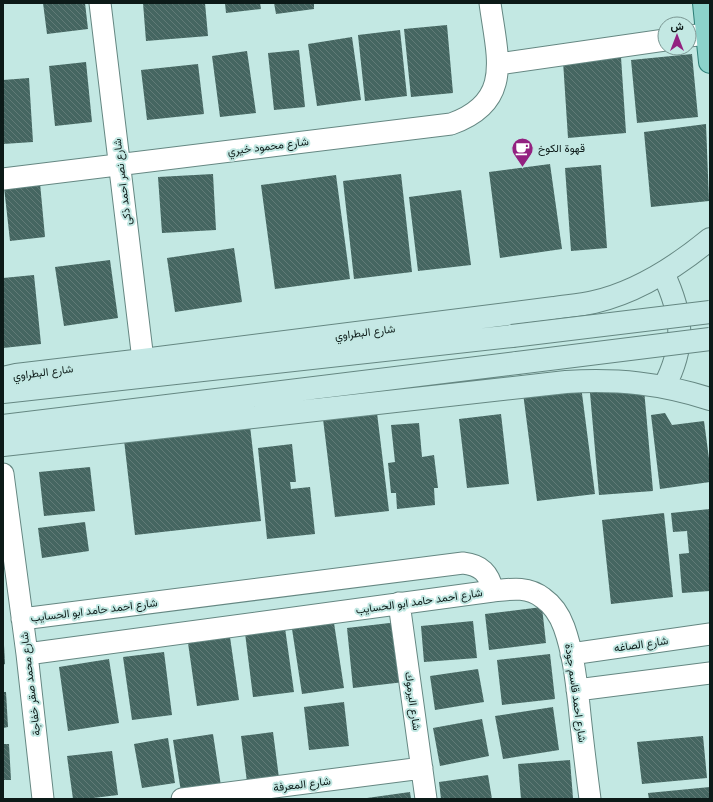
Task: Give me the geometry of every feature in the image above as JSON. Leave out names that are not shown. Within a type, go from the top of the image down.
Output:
[{"type":"main road","points":[[704,3],[698,35],[710,62]]},
{"type":"street","name":"شارع نصر احمد ذكى","points":[[100,3],[143,360]]},
{"type":"street","name":"شارع محمود خيري","points":[[3,179],[451,124],[473,114],[486,103],[495,87],[498,64],[490,3]]},
{"type":"street","points":[[498,64],[657,41]]},
{"type":"street","name":"شارع البطراوي","points":[[3,378],[16,375],[595,302],[652,280],[678,264],[710,239]]},
{"type":"street","points":[[663,273],[676,303],[680,332],[676,360],[671,374],[664,386]]},
{"type":"street","points":[[3,392],[512,336],[710,312]]},
{"type":"street","points":[[3,426],[710,339]]},
{"type":"street","points":[[3,445],[566,382],[617,381],[641,383],[664,386],[710,399]]},
{"type":"street","name":"شارع محمد صقر خفاجة","points":[[3,474],[27,654],[43,799]]},
{"type":"street","name":"شارع احمد حامد ابو الحسايب","points":[[22,619],[462,563],[472,564],[486,573],[491,581],[493,591],[27,654]]},
{"type":"street","name":"شارع احمد قاسم جودة","points":[[493,591],[518,589],[530,590],[552,605],[564,626],[571,654],[577,690],[590,799]]},
{"type":"street","name":"شارع اليرموك","points":[[399,603],[426,799]]},
{"type":"street","name":"شارع الصاغه","points":[[571,654],[710,634]]},
{"type":"street","points":[[577,690],[710,673]]},
{"type":"street","name":"شارع المعرفة","points":[[182,799],[422,768]]},
{"type":"building","points":[[43,3],[85,3],[88,29],[47,34]]},
{"type":"building","points":[[143,3],[205,3],[208,36],[146,41]]},
{"type":"building","points":[[225,3],[260,3],[261,9],[226,13]]},
{"type":"building","points":[[274,3],[314,3],[314,9],[276,14]]},
{"type":"building","points":[[447,25],[453,93],[411,97],[404,29]]},
{"type":"building","points":[[400,30],[407,96],[365,101],[358,35]]},
{"type":"building","points":[[352,37],[361,100],[317,106],[308,44]]},
{"type":"building","points":[[299,50],[305,107],[274,110],[268,53]]},
{"type":"building","points":[[247,51],[256,113],[220,117],[212,56]]},
{"type":"building","points":[[672,56],[692,56],[698,117],[637,123],[631,60]]},
{"type":"building","points":[[621,57],[626,133],[568,138],[563,61]]},
{"type":"building","points":[[86,62],[92,122],[55,126],[49,66]]},
{"type":"building","points":[[198,64],[204,114],[147,120],[141,70]]},
{"type":"building","points":[[29,78],[33,142],[3,144],[3,80]]},
{"type":"building","points":[[706,124],[709,201],[651,207],[644,132]]},
{"type":"building","points":[[550,164],[562,249],[500,258],[489,172]]},
{"type":"building","points":[[601,165],[607,248],[571,251],[565,168]]},
{"type":"building","points":[[213,174],[216,230],[162,233],[158,177]]},
{"type":"building","points":[[401,174],[412,272],[354,279],[343,181]]},
{"type":"building","points":[[336,175],[350,279],[275,289],[261,185]]},
{"type":"building","points":[[40,183],[45,237],[10,241],[4,187]]},
{"type":"building","points":[[461,190],[471,265],[418,271],[409,197]]},
{"type":"building","points":[[234,248],[242,302],[175,312],[167,258]]},
{"type":"building","points":[[110,260],[118,318],[64,326],[55,267]]},
{"type":"building","points":[[34,275],[41,344],[3,348],[3,278]]},
{"type":"building","points":[[581,386],[595,494],[537,501],[523,393]]},
{"type":"building","points":[[644,389],[653,491],[599,495],[590,393]]},
{"type":"building","points":[[377,413],[389,511],[335,517],[323,419]]},
{"type":"building","points":[[665,413],[672,425],[704,421],[710,466],[710,482],[660,489],[651,415]]},
{"type":"building","points":[[501,414],[509,484],[467,488],[459,419]]},
{"type":"building","points":[[419,423],[422,457],[434,455],[438,488],[434,488],[435,505],[397,509],[396,493],[391,493],[388,463],[395,462],[391,425]]},
{"type":"building","points":[[250,426],[261,521],[135,535],[124,440]]},
{"type":"building","points":[[292,444],[296,482],[290,482],[291,489],[310,487],[315,534],[267,539],[258,448]]},
{"type":"building","points":[[90,467],[95,511],[44,516],[39,472]]},
{"type":"building","points":[[710,509],[710,591],[682,593],[679,554],[689,553],[687,531],[673,532],[671,513]]},
{"type":"building","points":[[664,513],[673,597],[611,604],[602,520]]},
{"type":"building","points":[[85,522],[89,551],[42,558],[38,528]]},
{"type":"building","points":[[542,607],[546,643],[489,650],[485,614]]},
{"type":"building","points":[[473,621],[477,658],[424,662],[421,626]]},
{"type":"building","points":[[398,622],[404,682],[353,688],[347,628]]},
{"type":"building","points":[[334,623],[344,688],[302,694],[292,629]]},
{"type":"building","points":[[285,628],[294,692],[253,697],[245,633]]},
{"type":"building","points":[[230,637],[239,700],[197,706],[188,643]]},
{"type":"building","points":[[3,645],[5,664],[3,665]]},
{"type":"building","points":[[164,652],[172,715],[132,720],[123,657]]},
{"type":"building","points":[[550,654],[555,699],[502,705],[497,660]]},
{"type":"building","points":[[109,659],[119,723],[68,731],[59,667]]},
{"type":"building","points":[[478,669],[484,702],[435,710],[430,676]]},
{"type":"building","points":[[3,692],[6,692],[8,727],[3,728]]},
{"type":"building","points":[[344,702],[349,746],[309,750],[304,707]]},
{"type":"building","points":[[553,707],[559,750],[503,759],[495,716]]},
{"type":"building","points":[[482,719],[489,756],[440,766],[433,728]]},
{"type":"building","points":[[273,732],[279,778],[247,782],[241,736]]},
{"type":"building","points":[[213,734],[221,786],[181,792],[173,740]]},
{"type":"building","points":[[703,736],[707,778],[642,784],[637,742]]},
{"type":"building","points":[[168,738],[175,783],[142,788],[134,744]]},
{"type":"building","points":[[3,744],[9,744],[11,780],[3,780]]},
{"type":"building","points":[[112,751],[118,795],[73,799],[67,756]]},
{"type":"building","points":[[570,760],[573,798],[521,799],[518,764]]},
{"type":"building","points":[[488,775],[492,799],[441,799],[439,782]]},
{"type":"building","points":[[710,787],[710,799],[649,799],[648,793]]},
{"type":"building","points":[[410,792],[411,799],[367,799],[367,798]]},
{"type":"place","name":"قهوة الكوخ","points":[[523,168]]}]
